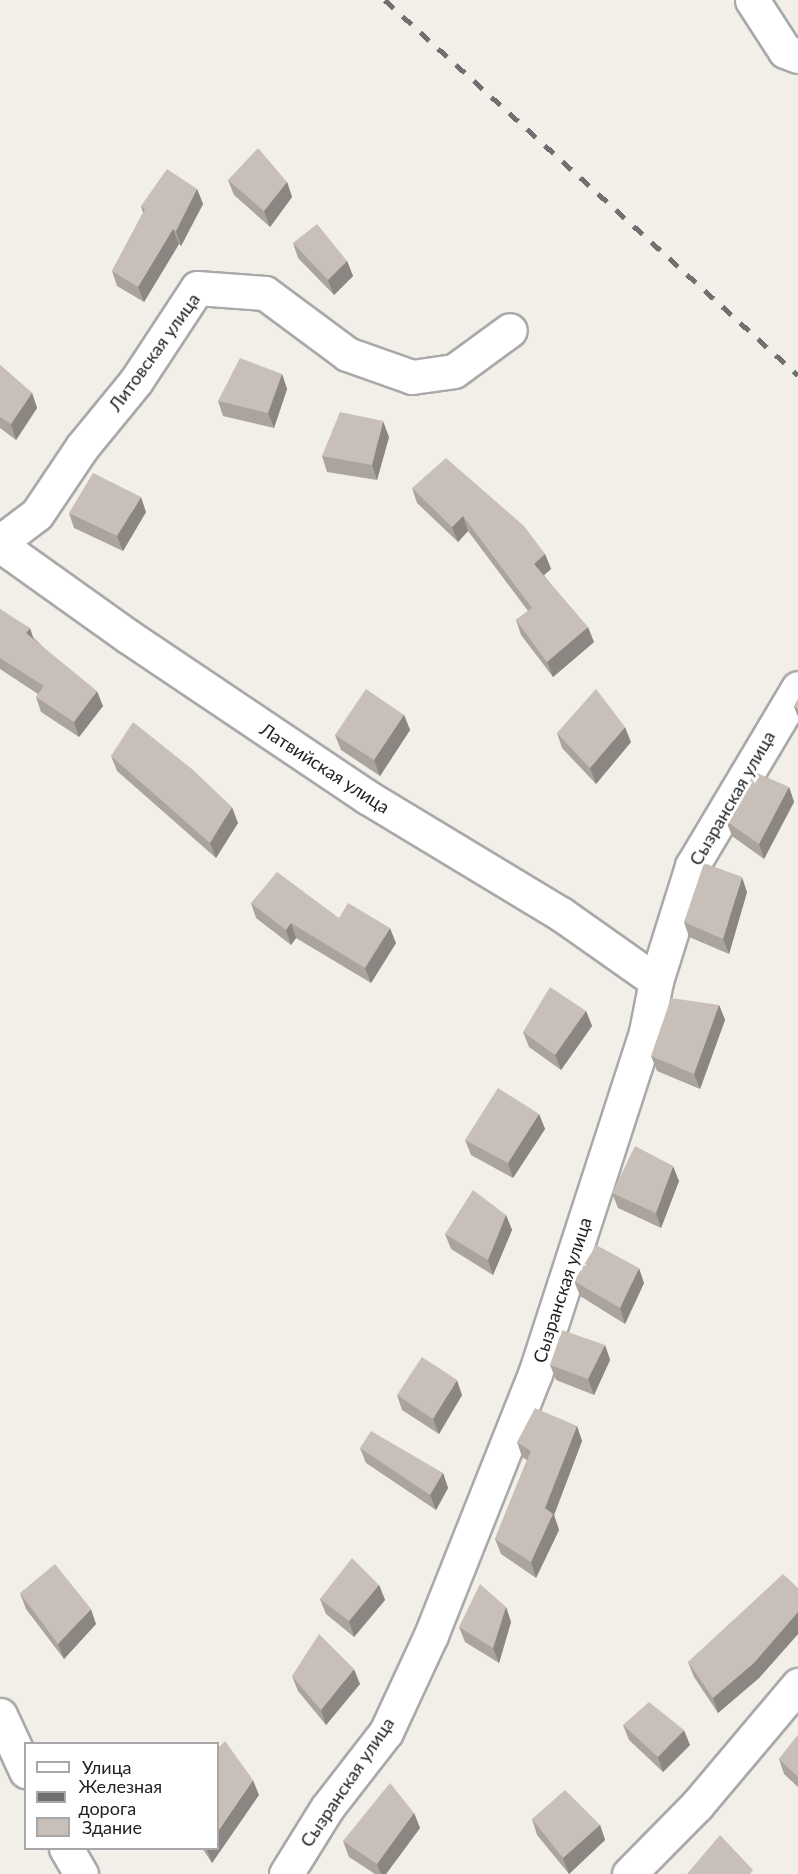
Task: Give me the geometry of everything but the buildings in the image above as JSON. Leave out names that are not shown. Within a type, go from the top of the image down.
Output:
[{"type":"street","points":[[752,0],[785,51],[798,56]]},
{"type":"street","name":"Литовская улица","points":[[0,543],[37,514],[82,447],[136,381],[197,288],[265,293],[347,354],[412,377],[454,370],[510,330]]},
{"type":"street","name":"Латвийская улица","points":[[0,543],[129,638],[367,797],[561,914],[656,981]]},
{"type":"street","name":"Сызранская улица","points":[[286,1874],[327,1808],[386,1732],[431,1635],[535,1374],[646,1032],[656,981],[692,866],[798,688]]},
{"type":"street","points":[[629,1874],[697,1805],[798,1684]]},
{"type":"street","points":[[0,1715],[24,1767]]},
{"type":"street","points":[[67,1850],[81,1874]]},
{"type":"railway","points":[[385,0],[798,375]]}]
